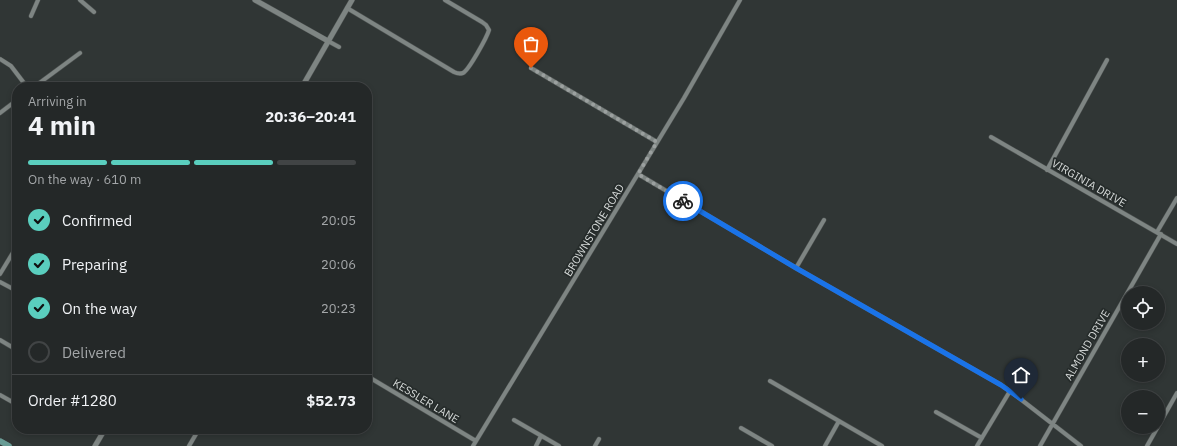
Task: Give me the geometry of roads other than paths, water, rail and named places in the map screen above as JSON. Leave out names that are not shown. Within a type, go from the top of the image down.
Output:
[{"type":"main road","points":[[0,441],[9,446]]},
{"type":"street","points":[[31,16],[38,0]]},
{"type":"street","points":[[80,0],[94,12]]},
{"type":"street","points":[[255,0],[340,47]]},
{"type":"street","points":[[305,82],[352,0]]},
{"type":"street","points":[[347,8],[454,72],[464,72],[467,70],[489,30],[482,22],[445,0]]},
{"type":"street","name":"BROWNSTONE ROAD","points":[[473,446],[684,98],[740,0]]},
{"type":"street","points":[[41,82],[80,53]]},
{"type":"street","points":[[0,59],[11,66],[23,82]]},
{"type":"street","points":[[1047,170],[1108,60]]},
{"type":"street","points":[[531,68],[657,142]]},
{"type":"street","points":[[0,112],[12,104]]},
{"type":"street","name":"VIRGINIA DRIVE","points":[[991,137],[1177,244]]},
{"type":"street","points":[[638,174],[796,268],[1010,391],[1081,446]]},
{"type":"street","name":"ALMOND DRIVE","points":[[1040,446],[1177,198]]},
{"type":"street","points":[[796,268],[824,220]]},
{"type":"street","points":[[0,274],[12,254]]},
{"type":"street","points":[[0,282],[12,288]]},
{"type":"street","points":[[0,340],[12,347]]},
{"type":"street","name":"KESSLER LANE","points":[[372,379],[476,441]]},
{"type":"street","points":[[770,381],[882,446]]},
{"type":"street","points":[[977,446],[1010,391]]},
{"type":"street","points":[[1147,446],[1177,394]]},
{"type":"street","points":[[0,395],[12,402]]},
{"type":"street","points":[[936,412],[982,438]]},
{"type":"street","points":[[514,420],[559,446]]},
{"type":"street","points":[[825,446],[839,421]]},
{"type":"street","points":[[741,428],[772,446]]},
{"type":"street","points":[[96,446],[102,434]]},
{"type":"street","points":[[189,446],[196,434]]},
{"type":"street","points":[[536,446],[541,436]]},
{"type":"street","points":[[595,446],[599,439]]}]
